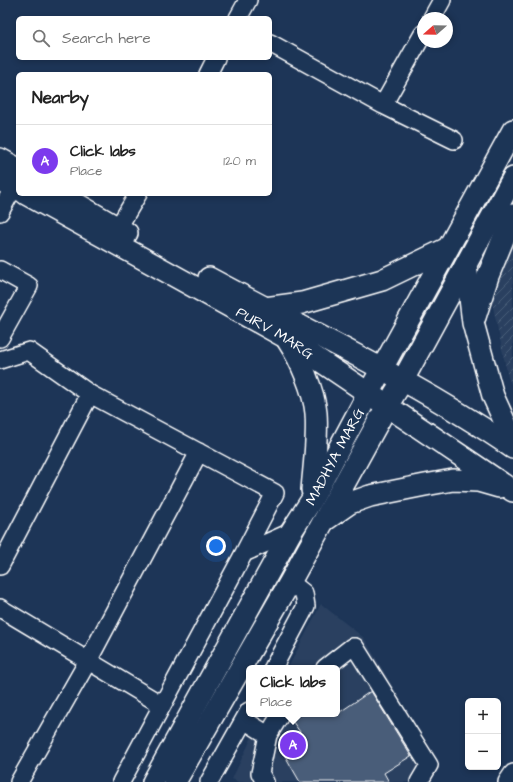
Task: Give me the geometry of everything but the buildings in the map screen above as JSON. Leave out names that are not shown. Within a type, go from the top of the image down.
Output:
[{"type":"main road","name":"MADHYA MARG","points":[[153,782],[291,532],[311,501],[382,368],[513,130]]},
{"type":"main road","name":"PURV MARG","points":[[0,159],[16,183]]},
{"type":"main road","name":"MADHYA MARG","points":[[175,782],[290,582],[321,523],[387,406],[404,380],[513,178]]},
{"type":"main road","name":"PURV MARG","points":[[41,196],[115,234],[314,331],[404,380],[478,424],[513,448]]},
{"type":"main road","name":"PURV MARG","points":[[63,196],[115,234],[285,337],[513,491]]},
{"type":"main road","points":[[473,323],[488,276],[513,215]]},
{"type":"main road","points":[[265,308],[302,303],[382,280],[448,248]]},
{"type":"main road","points":[[466,265],[473,323],[493,396],[513,440]]},
{"type":"main road","points":[[285,337],[293,349],[308,382],[316,412],[315,455],[311,501]]},
{"type":"main road","points":[[321,523],[350,503],[370,496],[453,480],[478,481],[513,491]]},
{"type":"street","points":[[239,16],[248,0]]},
{"type":"street","points":[[435,12],[442,0]]},
{"type":"street","points":[[272,44],[383,105],[454,140]]},
{"type":"street","points":[[383,105],[417,45]]},
{"type":"street","points":[[209,72],[215,60]]},
{"type":"street","points":[[0,212],[16,183]]},
{"type":"street","points":[[115,234],[137,196]]},
{"type":"street","points":[[0,338],[29,286],[1,272]]},
{"type":"street","points":[[0,360],[29,351],[90,394],[276,494],[121,782]]},
{"type":"street","points":[[0,566],[90,394]]},
{"type":"street","points":[[19,782],[88,661],[199,452]]},
{"type":"street","points":[[244,553],[291,532]]},
{"type":"street","points":[[275,665],[306,606],[304,593],[290,582]]},
{"type":"street","points":[[0,608],[162,705]]},
{"type":"street","points":[[329,665],[352,647],[355,647],[429,765],[419,782]]},
{"type":"street","points":[[209,782],[246,717]]},
{"type":"street","points":[[248,717],[268,735]]},
{"type":"street","points":[[266,782],[260,773],[268,735],[279,717]]},
{"type":"street","points":[[507,782],[513,773]]},
{"type":"shaded area","points":[[513,222],[513,388],[508,377],[492,302],[504,238]]},
{"type":"shaded area","points":[[321,604],[364,638],[436,760],[425,782],[238,782],[232,779],[262,717],[340,717],[340,665],[290,665]]},
{"type":"place","name":"Click labs","points":[[293,745]]}]
